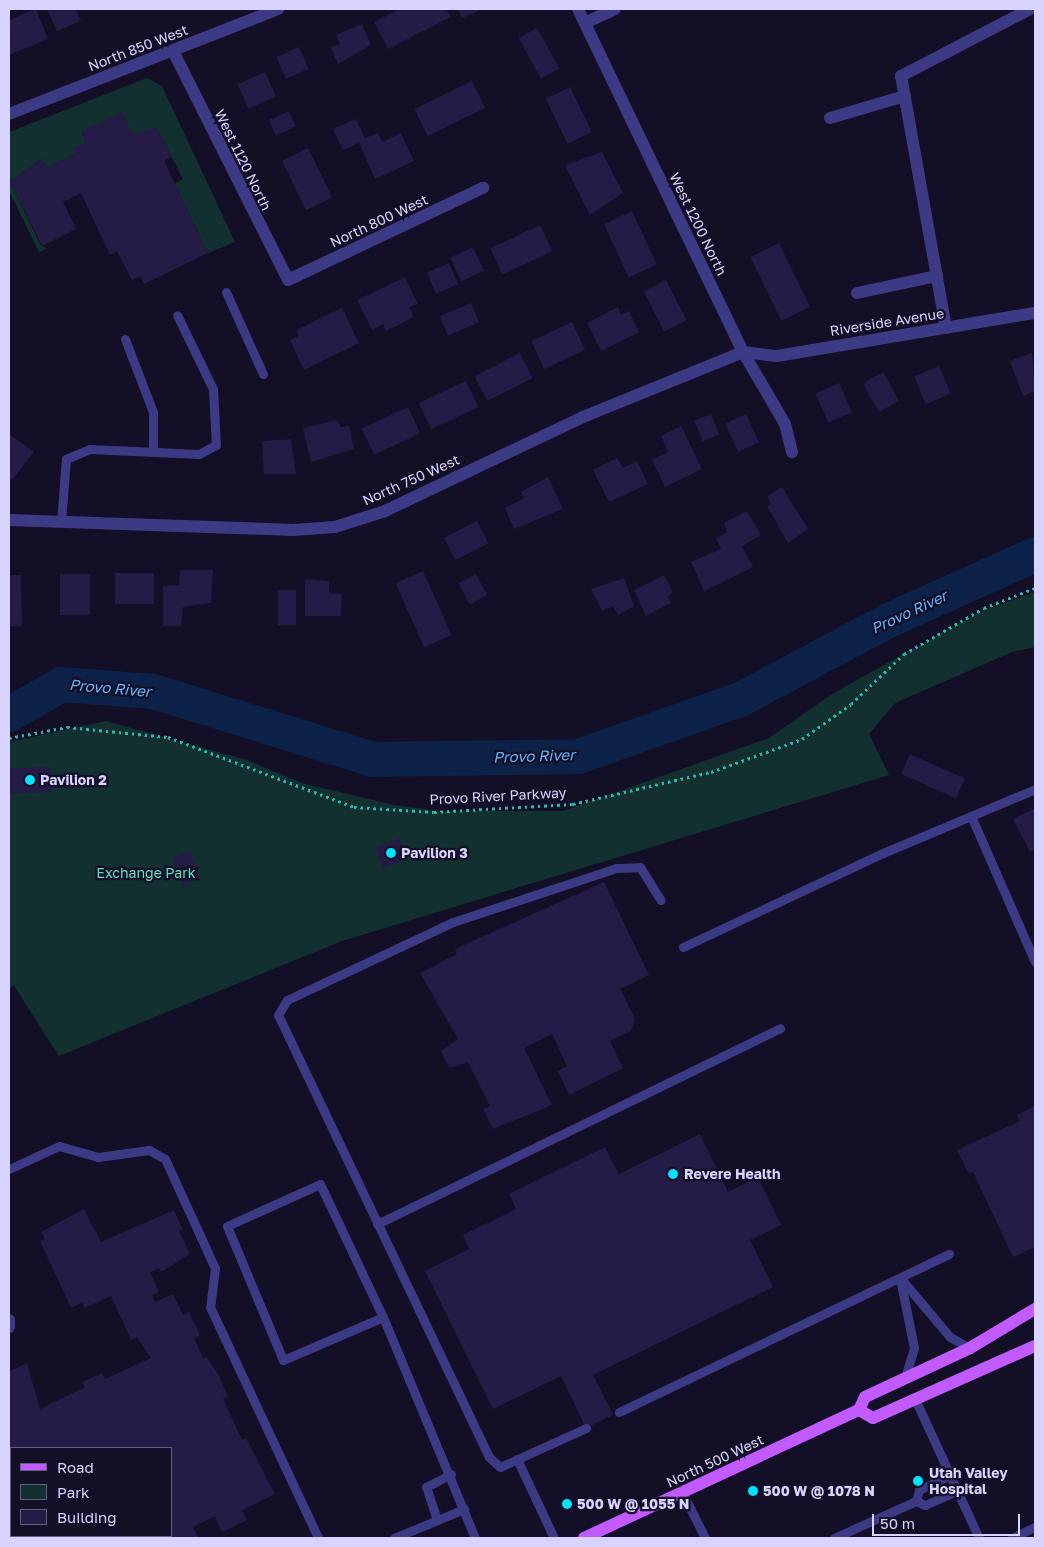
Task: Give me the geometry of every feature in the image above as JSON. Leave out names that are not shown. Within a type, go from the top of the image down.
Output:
[{"type":"main road","name":"North 500 West","points":[[584,1538],[683,1494],[859,1410],[865,1397],[970,1348],[1035,1309]]},
{"type":"main road","points":[[859,1410],[874,1418],[1035,1346]]},
{"type":"street","name":"North 850 West","points":[[9,114],[278,9]]},
{"type":"street","name":"West 1200 North","points":[[578,9],[743,352],[785,424],[792,452]]},
{"type":"street","points":[[585,23],[615,9]]},
{"type":"street","points":[[946,328],[901,76],[1030,9]]},
{"type":"street","name":"West 1120 North","points":[[173,51],[288,280]]},
{"type":"street","points":[[830,118],[905,96]]},
{"type":"street","name":"North 800 West","points":[[288,280],[483,188]]},
{"type":"street","points":[[857,293],[937,276]]},
{"type":"street","name":"Riverside Avenue","points":[[743,352],[777,356],[1035,313]]},
{"type":"street","name":"North 750 West","points":[[9,520],[335,527],[385,511],[583,417],[743,352]]},
{"type":"lane","points":[[226,292],[263,374]]},
{"type":"lane","points":[[61,522],[66,459],[90,449],[199,454],[216,445],[213,389],[177,315]]},
{"type":"lane","points":[[125,339],[153,412],[153,452]]},
{"type":"lane","points":[[683,947],[971,816],[1035,790]]},
{"type":"lane","points":[[971,816],[1035,962]]},
{"type":"lane","points":[[586,1428],[500,1467],[489,1457],[278,1015],[287,1000],[453,922],[616,868],[640,867],[661,900]]},
{"type":"lane","points":[[378,1224],[780,1028]]},
{"type":"lane","points":[[9,1169],[59,1146],[98,1157],[149,1150],[164,1159],[215,1268],[210,1307],[318,1538]]},
{"type":"lane","points":[[383,1317],[283,1360],[227,1226],[320,1184],[383,1317],[451,1474],[475,1538]]},
{"type":"lane","points":[[619,1412],[949,1254]]},
{"type":"lane","points":[[900,1278],[950,1337],[970,1348]]},
{"type":"lane","points":[[900,1278],[913,1325],[914,1348],[905,1377]]},
{"type":"lane","points":[[916,1399],[979,1538]]},
{"type":"lane","points":[[517,1459],[554,1538]]},
{"type":"lane","points":[[437,1520],[426,1487],[451,1474]]},
{"type":"lane","points":[[916,1502],[919,1490],[950,1475]]},
{"type":"lane","points":[[834,1538],[916,1502],[925,1505],[957,1491]]},
{"type":"lane","points":[[683,1494],[705,1538]]},
{"type":"lane","points":[[394,1538],[464,1509]]},
{"type":"lane","points":[[1012,1538],[1035,1527]]},
{"type":"path","name":"Provo River Parkway","points":[[9,738],[67,727],[168,737],[354,807],[434,812],[573,804],[711,772],[802,739],[851,704],[904,654],[984,608],[1035,588]]},
{"type":"green space","points":[[147,78],[162,86],[235,242],[208,253],[175,184],[183,179],[157,129],[132,134],[122,113],[81,132],[86,143],[75,154],[46,168],[42,159],[10,181],[41,246],[48,248],[39,252],[9,191],[9,132]]},
{"type":"green space","name":"Exchange Park","points":[[1035,592],[1035,647],[1012,652],[895,703],[869,734],[889,775],[342,941],[59,1056],[14,986],[9,988],[9,742],[106,721],[247,760],[302,783],[394,805],[442,811],[563,811],[769,738],[832,694],[979,612]]},
{"type":"building","points":[[36,9],[48,39],[9,55],[9,20]]},
{"type":"building","points":[[47,9],[76,9],[81,21],[57,31]]},
{"type":"building","points":[[400,9],[446,9],[451,17],[388,49],[374,22]]},
{"type":"building","points":[[458,9],[483,9],[462,18]]},
{"type":"building","points":[[362,24],[371,45],[338,64],[331,47],[340,44],[336,35]]},
{"type":"building","points":[[537,28],[559,68],[541,78],[519,38]]},
{"type":"building","points":[[299,47],[309,69],[286,79],[276,57]]},
{"type":"building","points":[[265,72],[276,97],[249,109],[238,84]]},
{"type":"building","points":[[472,81],[485,108],[428,136],[414,109]]},
{"type":"building","points":[[570,87],[592,132],[568,144],[546,99]]},
{"type":"building","points":[[289,111],[296,127],[276,135],[269,120]]},
{"type":"building","points":[[122,112],[132,134],[157,128],[171,157],[164,161],[208,253],[144,284],[140,276],[132,280],[117,251],[110,255],[81,193],[63,202],[76,229],[42,246],[10,181],[42,159],[46,168],[75,154],[73,149],[86,143],[81,132]]},
{"type":"building","points":[[356,119],[365,138],[378,133],[382,142],[401,133],[414,161],[375,179],[359,143],[343,150],[333,129]]},
{"type":"building","points":[[308,148],[332,197],[306,210],[282,161]]},
{"type":"building","points":[[602,152],[623,193],[590,215],[565,165]]},
{"type":"building","points":[[632,211],[657,264],[629,278],[604,224]]},
{"type":"building","points":[[540,225],[552,251],[502,275],[490,248]]},
{"type":"building","points":[[779,243],[810,307],[781,321],[750,257]]},
{"type":"building","points":[[473,247],[484,271],[461,281],[450,258]]},
{"type":"building","points":[[449,263],[458,284],[436,294],[427,272]]},
{"type":"building","points":[[405,277],[418,304],[409,307],[414,317],[386,331],[383,324],[372,330],[357,300]]},
{"type":"building","points":[[666,280],[686,320],[664,331],[644,291]]},
{"type":"building","points":[[471,303],[479,322],[448,336],[440,316]]},
{"type":"building","points":[[618,307],[621,315],[629,311],[639,332],[601,351],[587,323]]},
{"type":"building","points":[[342,308],[359,343],[304,370],[290,340],[299,336],[296,330]]},
{"type":"building","points":[[572,322],[585,350],[544,369],[531,341]]},
{"type":"building","points":[[520,353],[533,378],[487,401],[475,376]]},
{"type":"building","points":[[1032,353],[1035,391],[1023,396],[1010,361]]},
{"type":"building","points":[[939,366],[951,394],[926,404],[914,377]]},
{"type":"building","points":[[883,372],[899,401],[879,412],[863,383]]},
{"type":"building","points":[[466,381],[478,407],[431,429],[419,403]]},
{"type":"building","points":[[839,383],[852,412],[828,423],[815,394]]},
{"type":"building","points":[[408,407],[420,433],[374,455],[362,429]]},
{"type":"building","points":[[711,414],[719,434],[703,441],[694,421]]},
{"type":"building","points":[[746,414],[759,442],[738,452],[725,424]]},
{"type":"building","points":[[337,420],[341,427],[349,426],[354,449],[311,462],[303,428]]},
{"type":"building","points":[[681,426],[702,469],[665,487],[652,460],[668,452],[661,436]]},
{"type":"building","points":[[9,434],[34,452],[12,480],[9,477]]},
{"type":"building","points":[[291,439],[296,474],[264,474],[262,441]]},
{"type":"building","points":[[617,458],[623,468],[637,461],[648,484],[609,502],[593,470]]},
{"type":"building","points":[[548,477],[563,509],[514,529],[505,508],[524,498],[521,492]]},
{"type":"building","points":[[782,487],[808,529],[788,543],[767,506],[771,504],[767,496]]},
{"type":"building","points":[[747,511],[761,535],[742,546],[753,567],[704,591],[691,562],[721,549],[716,538],[727,532],[724,523]]},
{"type":"building","points":[[477,521],[488,543],[455,560],[444,538]]},
{"type":"building","points":[[180,570],[213,570],[211,603],[183,607],[181,626],[163,626],[163,586],[179,585]]},
{"type":"building","points":[[423,571],[451,635],[424,647],[396,583]]},
{"type":"building","points":[[115,573],[154,573],[154,604],[115,604]]},
{"type":"building","points":[[60,574],[90,574],[90,615],[60,615]]},
{"type":"building","points":[[476,574],[487,595],[470,605],[458,583]]},
{"type":"building","points":[[9,575],[21,575],[22,626],[10,626]]},
{"type":"building","points":[[664,575],[673,592],[668,596],[671,603],[646,616],[634,590]]},
{"type":"building","points":[[624,578],[634,606],[618,615],[613,606],[602,611],[591,589]]},
{"type":"building","points":[[305,579],[329,581],[329,593],[342,594],[341,616],[305,616]]},
{"type":"building","points":[[278,590],[296,590],[296,625],[278,625]]},
{"type":"building","points":[[910,754],[965,778],[956,799],[901,774]]},
{"type":"building","name":"Pavilion 2","points":[[51,767],[52,792],[10,793],[9,768]]},
{"type":"building","points":[[1035,808],[1035,849],[1030,852],[1013,819]]},
{"type":"building","name":"Pavilion 3","points":[[399,838],[407,858],[383,868],[375,848]]},
{"type":"building","points":[[190,851],[200,878],[182,885],[172,857]]},
{"type":"building","points":[[604,882],[649,975],[620,989],[635,1019],[631,1031],[610,1041],[623,1068],[569,1095],[558,1071],[567,1066],[552,1034],[524,1048],[552,1105],[493,1129],[483,1109],[490,1106],[468,1062],[449,1068],[441,1051],[458,1039],[420,973],[457,954],[455,949]]},
{"type":"building","points":[[1035,1106],[1035,1247],[1013,1257],[973,1172],[968,1173],[957,1150],[1020,1121],[1017,1115]]},
{"type":"building","points":[[700,1134],[728,1192],[758,1177],[781,1225],[750,1240],[773,1287],[593,1375],[613,1415],[586,1428],[561,1376],[493,1409],[425,1271],[469,1249],[463,1235],[516,1209],[509,1194],[605,1147],[619,1174]]},
{"type":"building","points":[[84,1209],[101,1242],[174,1210],[183,1230],[179,1231],[190,1254],[161,1272],[159,1268],[150,1272],[159,1292],[152,1295],[155,1302],[173,1294],[183,1315],[189,1312],[200,1335],[194,1338],[203,1358],[207,1357],[218,1374],[228,1396],[223,1399],[242,1440],[246,1438],[275,1494],[242,1510],[247,1520],[222,1532],[215,1516],[193,1527],[199,1538],[38,1538],[172,1537],[172,1447],[10,1447],[10,1480],[9,1372],[27,1363],[40,1409],[85,1387],[82,1382],[102,1373],[105,1379],[151,1358],[137,1337],[131,1340],[111,1296],[85,1308],[82,1303],[71,1308],[40,1241],[45,1239],[41,1232]]},
{"type":"waterway","name":"Provo River","points":[[9,714],[61,684],[153,691],[372,759],[578,756],[740,699],[888,620],[1035,554]]},
{"type":"place","name":"Pavilion 2","points":[[30,780]]},
{"type":"place","name":"Pavilion 3","points":[[391,853]]},
{"type":"place","name":"Revere Health","points":[[673,1174]]},
{"type":"place","name":"Utah Valley Hospital","points":[[918,1481]]},
{"type":"place","name":"500 W @ 1078 N","points":[[753,1491]]},
{"type":"place","name":"500 W @ 1055 N","points":[[567,1504]]}]
